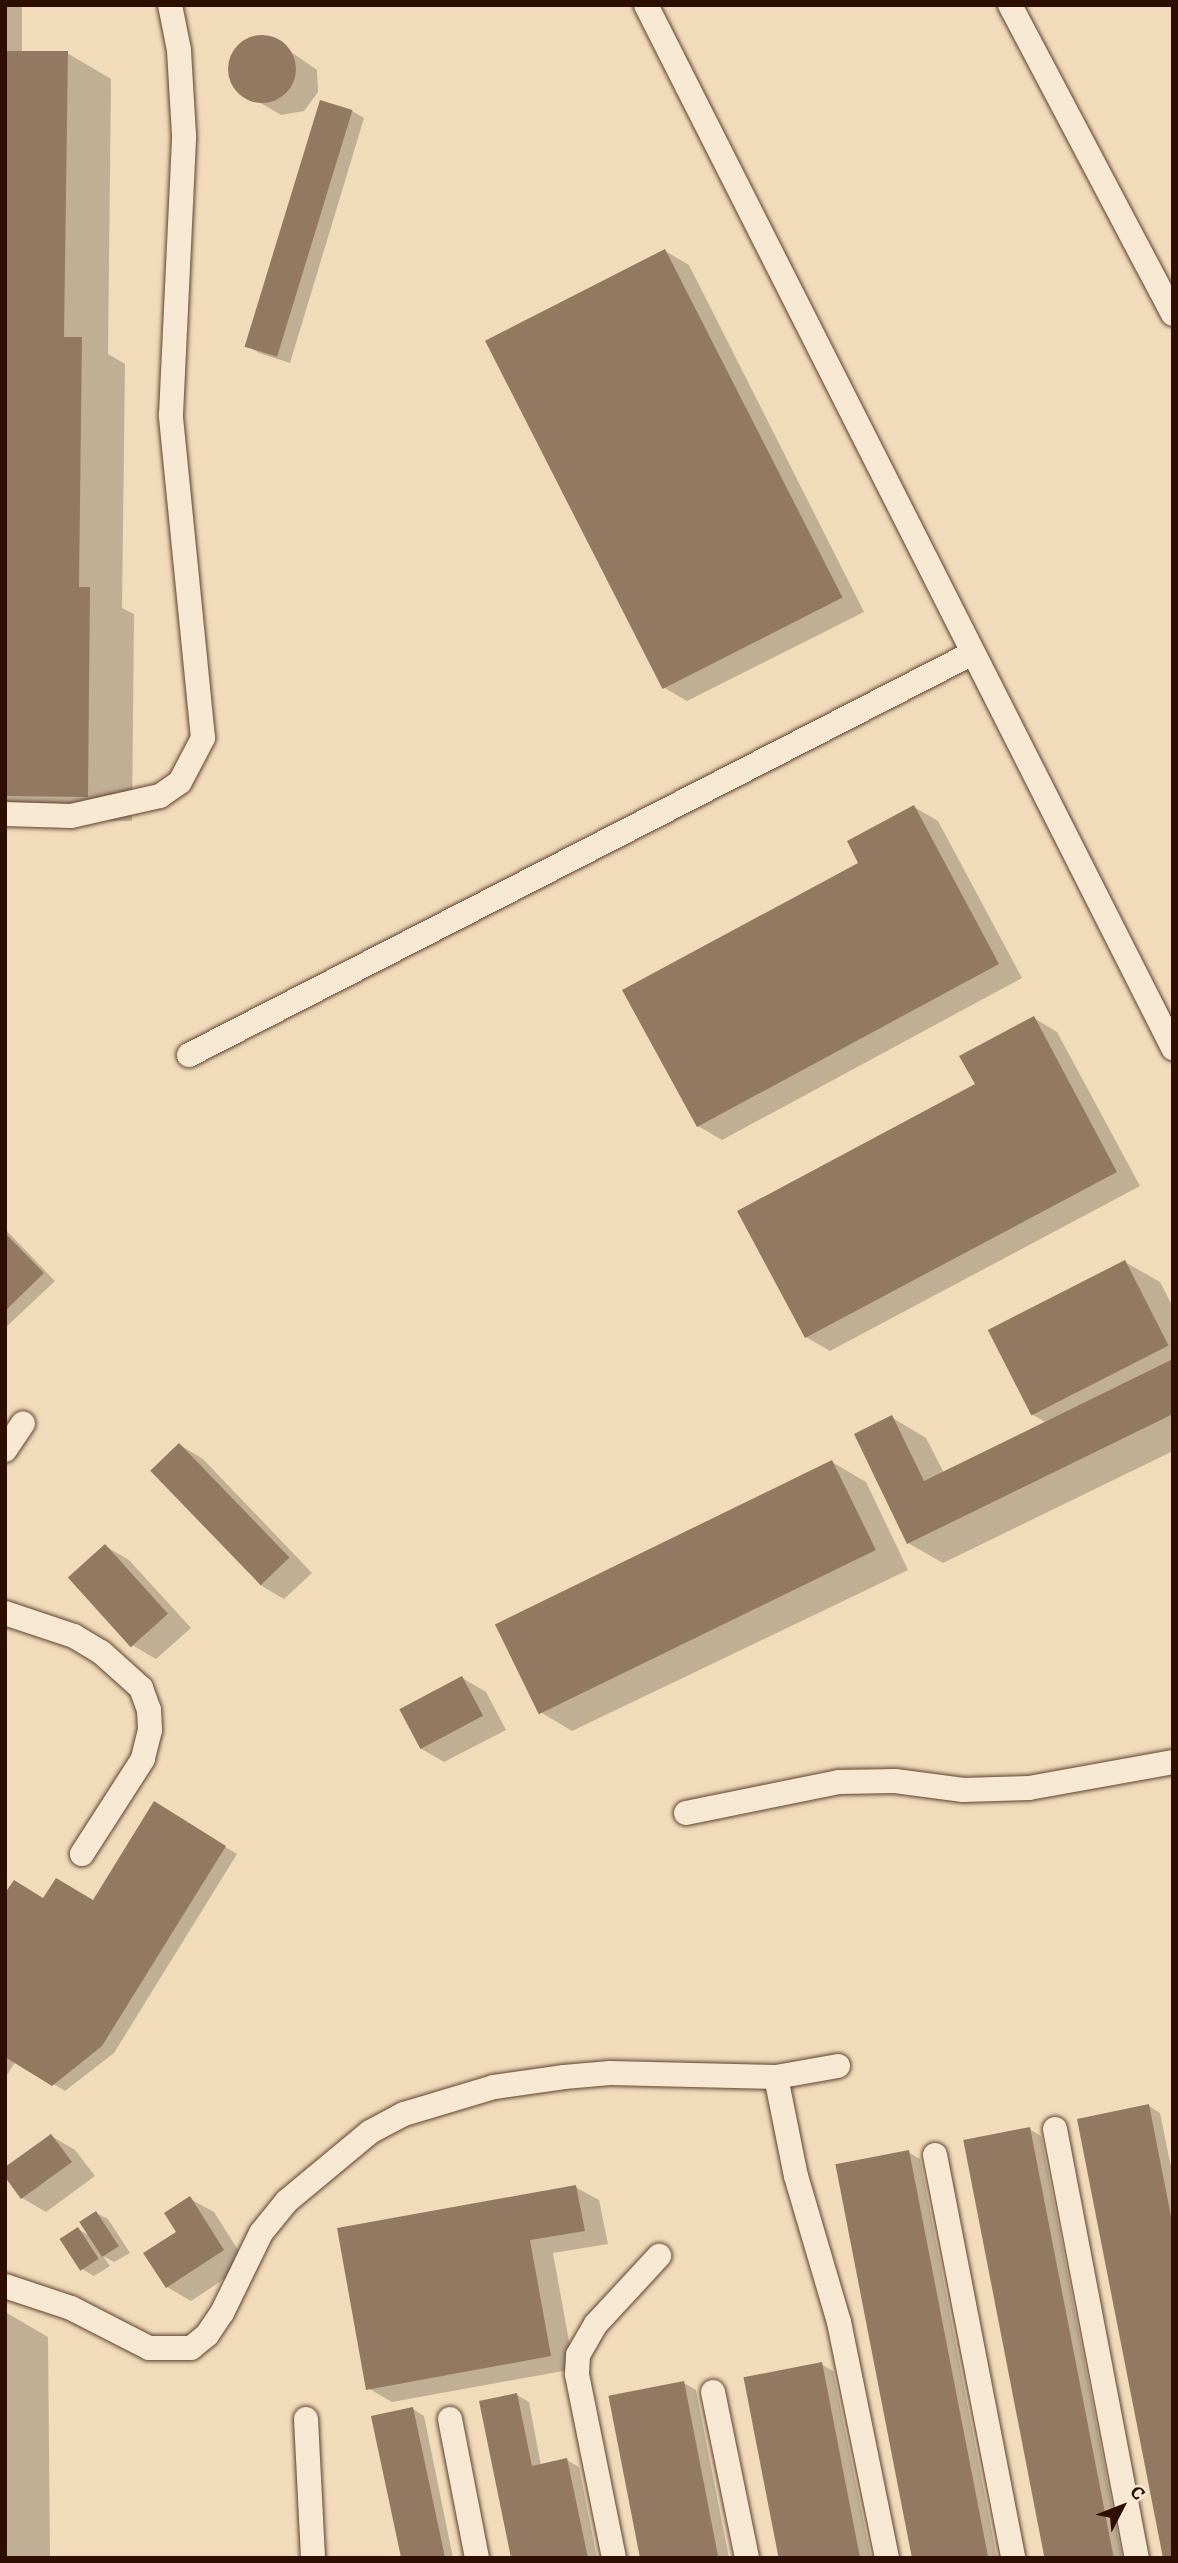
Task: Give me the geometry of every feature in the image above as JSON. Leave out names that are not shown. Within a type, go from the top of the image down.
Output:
[{"type":"lane","points":[[5,814],[71,816],[160,796],[180,782],[203,738],[171,415],[184,135],[178,50],[170,5]]},
{"type":"lane","points":[[646,5],[1173,1048]]},
{"type":"lane","points":[[1010,5],[1173,314]]},
{"type":"lane","points":[[189,1055],[973,653]]},
{"type":"lane","points":[[5,1450],[23,1423]]},
{"type":"lane","points":[[5,1613],[74,1636],[102,1652],[141,1688],[149,1710],[150,1730],[143,1759],[82,1854]]},
{"type":"lane","points":[[686,1813],[839,1783],[895,1781],[963,1790],[1030,1788],[1173,1762]]},
{"type":"lane","points":[[5,2286],[71,2308],[149,2348],[191,2347],[207,2335],[222,2313],[261,2233],[287,2201],[370,2132],[404,2114],[494,2087],[564,2077],[610,2073],[776,2077],[838,2066]]},
{"type":"lane","points":[[776,2077],[796,2176],[839,2322],[887,2558]]},
{"type":"lane","points":[[1055,2129],[1138,2558]]},
{"type":"lane","points":[[935,2155],[1013,2558]]},
{"type":"lane","points":[[614,2558],[577,2374],[578,2355],[596,2324],[659,2256]]},
{"type":"lane","points":[[713,2392],[747,2558]]},
{"type":"lane","points":[[306,2418],[313,2558]]},
{"type":"lane","points":[[450,2419],[477,2558]]},
{"type":"building","points":[[262,35],[275,38],[286,45],[293,56],[296,69],[293,82],[286,93],[275,100],[262,103],[249,100],[238,93],[231,82],[228,69],[231,56],[238,45],[249,38]]},
{"type":"building","points":[[5,51],[68,51],[64,337],[82,337],[79,587],[90,587],[88,797],[5,796]]},
{"type":"building","points":[[320,100],[353,110],[277,357],[245,347]]},
{"type":"building","points":[[665,249],[843,597],[663,689],[485,341]]},
{"type":"building","points":[[914,805],[999,964],[697,1127],[622,990],[858,863],[847,841]]},
{"type":"building","points":[[1034,1016],[1117,1172],[805,1338],[737,1211],[975,1084],[959,1056]]},
{"type":"building","points":[[5,1233],[44,1273],[5,1311]]},
{"type":"building","points":[[1125,1260],[1169,1346],[1031,1415],[988,1330]]},
{"type":"building","points":[[1173,1359],[1173,1414],[907,1544],[854,1434],[892,1415],[924,1481]]},
{"type":"building","points":[[179,1443],[289,1557],[261,1585],[150,1471]]},
{"type":"building","points":[[832,1460],[876,1550],[539,1714],[495,1624]]},
{"type":"building","points":[[105,1544],[168,1614],[131,1647],[68,1577]]},
{"type":"building","points":[[462,1676],[483,1716],[420,1749],[399,1709]]},
{"type":"building","points":[[154,1801],[226,1846],[102,2046],[52,2086],[5,2057],[5,1893],[14,1880],[43,1898],[56,1878],[93,1900]]},
{"type":"building","points":[[1149,2104],[1173,2227],[1173,2558],[1163,2558],[1077,2119]]},
{"type":"building","points":[[1030,2127],[1114,2558],[1045,2558],[963,2140]]},
{"type":"building","points":[[51,2134],[72,2162],[21,2199],[5,2177],[5,2167]]},
{"type":"building","points":[[909,2150],[988,2558],[912,2558],[835,2164]]},
{"type":"building","points":[[576,2185],[585,2231],[530,2240],[551,2356],[366,2390],[337,2228]]},
{"type":"building","points":[[190,2196],[224,2250],[166,2288],[143,2253],[176,2232],[164,2213]]},
{"type":"building","points":[[96,2211],[119,2246],[102,2257],[79,2222]]},
{"type":"building","points":[[78,2227],[99,2259],[80,2271],[60,2239]]},
{"type":"building","points":[[822,2362],[860,2558],[779,2558],[743,2377]]},
{"type":"building","points":[[684,2381],[718,2558],[640,2558],[608,2396]]},
{"type":"building","points":[[517,2393],[532,2466],[567,2458],[588,2558],[511,2558],[479,2401]]},
{"type":"building","points":[[413,2407],[445,2558],[401,2558],[371,2416]]}]
